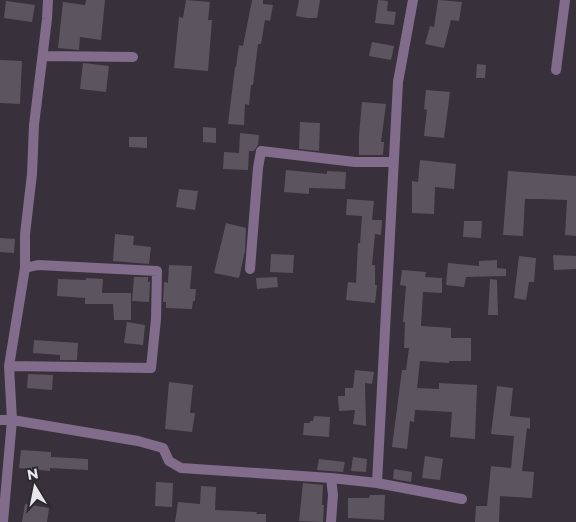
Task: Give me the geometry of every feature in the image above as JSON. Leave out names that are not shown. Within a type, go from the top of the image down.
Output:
[{"type":"street","points":[[4,522],[12,420],[9,366],[25,268],[25,234],[32,174],[34,125],[48,0]]},
{"type":"street","points":[[377,483],[398,82],[413,0]]},
{"type":"street","points":[[556,70],[565,0]]},
{"type":"street","points":[[43,56],[133,57]]},
{"type":"street","points":[[250,269],[260,151],[355,162],[393,162]]},
{"type":"street","points":[[9,366],[151,368],[156,319],[157,271],[38,265],[25,268]]},
{"type":"street","points":[[0,420],[12,420],[112,437],[163,448],[169,461],[181,468],[332,478],[377,483],[462,499]]},
{"type":"street","points":[[331,522],[332,478]]},
{"type":"building","points":[[86,0],[105,0],[101,40],[80,37],[79,50],[58,48],[63,2],[85,5]]},
{"type":"building","points":[[186,0],[210,2],[208,20],[212,20],[208,71],[174,68],[179,17],[183,18]]},
{"type":"building","points":[[252,0],[263,0],[263,4],[273,5],[270,21],[265,20],[261,44],[258,44],[249,105],[245,104],[244,125],[228,124],[239,45],[243,46]]},
{"type":"building","points":[[299,0],[320,0],[317,18],[296,16]]},
{"type":"building","points":[[378,0],[388,1],[387,11],[396,12],[394,25],[375,23]]},
{"type":"building","points":[[438,0],[462,2],[459,21],[451,20],[444,48],[425,44],[430,26],[434,27]]},
{"type":"building","points":[[6,1],[35,5],[32,22],[4,18]]},
{"type":"building","points":[[372,42],[394,46],[391,60],[369,56]]},
{"type":"building","points":[[0,60],[22,61],[20,104],[0,103]]},
{"type":"building","points":[[83,63],[109,66],[106,92],[80,89]]},
{"type":"building","points":[[477,64],[486,65],[485,78],[476,78]]},
{"type":"building","points":[[426,90],[450,92],[444,138],[424,136],[427,110],[424,109]]},
{"type":"building","points":[[362,102],[386,104],[381,142],[384,142],[383,155],[359,155]]},
{"type":"building","points":[[300,122],[320,123],[319,151],[299,149]]},
{"type":"building","points":[[203,127],[216,128],[216,143],[203,142]]},
{"type":"building","points":[[240,133],[259,135],[258,145],[254,151],[249,151],[248,170],[223,169],[224,152],[239,153]]},
{"type":"building","points":[[129,137],[147,137],[147,148],[129,147]]},
{"type":"building","points":[[420,160],[456,164],[454,189],[435,187],[434,214],[412,213],[412,181],[418,182]]},
{"type":"building","points":[[286,170],[327,174],[327,171],[346,172],[345,189],[309,188],[309,194],[284,192]]},
{"type":"building","points":[[508,171],[576,176],[576,236],[565,235],[567,200],[540,199],[525,199],[523,236],[503,235]]},
{"type":"building","points":[[179,189],[198,191],[195,210],[176,207]]},
{"type":"building","points":[[347,199],[374,201],[372,220],[382,220],[381,235],[375,234],[372,265],[375,265],[375,285],[377,285],[375,303],[346,300],[348,282],[356,283],[358,243],[360,243],[362,216],[346,215]]},
{"type":"building","points":[[464,221],[482,221],[481,238],[463,237]]},
{"type":"building","points":[[226,223],[246,228],[245,251],[239,278],[214,273]]},
{"type":"building","points":[[115,234],[134,236],[133,245],[151,247],[149,264],[113,261]]},
{"type":"building","points":[[0,238],[15,239],[14,253],[0,252]]},
{"type":"building","points":[[271,254],[294,255],[293,273],[270,272]]},
{"type":"building","points":[[553,255],[576,256],[576,269],[554,270]]},
{"type":"building","points":[[519,256],[536,258],[534,282],[529,282],[526,300],[514,298]]},
{"type":"building","points":[[497,260],[497,268],[506,269],[506,276],[466,277],[464,287],[446,285],[448,263],[479,266],[479,261]]},
{"type":"building","points":[[169,265],[192,266],[190,289],[196,289],[192,309],[166,308],[166,302],[163,302],[164,282],[168,283]]},
{"type":"building","points":[[402,270],[426,272],[425,277],[442,278],[442,293],[423,292],[421,326],[451,328],[451,338],[471,338],[471,361],[449,361],[449,363],[420,361],[417,388],[439,389],[439,383],[477,385],[475,439],[450,437],[452,412],[415,410],[414,422],[410,421],[407,449],[392,447],[402,370],[406,370],[409,348],[404,348],[405,322],[403,322],[406,286],[400,285]]},
{"type":"building","points":[[134,277],[148,277],[148,282],[150,282],[149,302],[132,301]]},
{"type":"building","points":[[277,277],[278,287],[257,289],[256,278]]},
{"type":"building","points":[[86,278],[103,279],[102,293],[131,293],[131,320],[114,320],[113,304],[85,304],[85,298],[57,296],[58,279],[86,280]]},
{"type":"building","points":[[490,279],[497,280],[498,315],[488,315]]},
{"type":"building","points":[[127,322],[145,325],[143,345],[124,343]]},
{"type":"building","points":[[34,340],[78,343],[77,360],[60,360],[60,355],[33,353]]},
{"type":"building","points":[[355,370],[374,372],[372,384],[365,383],[366,426],[353,424],[355,410],[339,411],[338,396],[345,396],[345,388],[353,388]]},
{"type":"building","points":[[28,374],[53,375],[52,390],[27,388]]},
{"type":"building","points":[[169,382],[193,385],[190,413],[195,413],[192,432],[165,429]]},
{"type":"building","points":[[497,386],[513,388],[510,416],[530,418],[530,429],[527,428],[522,471],[534,472],[532,498],[500,496],[499,522],[475,522],[476,506],[487,506],[491,466],[511,468],[514,436],[491,434]]},
{"type":"building","points":[[314,416],[330,417],[329,437],[303,435],[304,423],[313,421]]},
{"type":"building","points":[[21,450],[51,452],[51,457],[88,459],[88,470],[50,468],[50,471],[19,468]]},
{"type":"building","points":[[425,456],[443,459],[440,480],[422,478]]},
{"type":"building","points":[[353,457],[367,459],[366,472],[351,471]]},
{"type":"building","points":[[319,459],[345,462],[343,472],[317,470]]},
{"type":"building","points":[[394,469],[412,472],[411,482],[393,479]]},
{"type":"building","points":[[156,482],[173,483],[172,507],[155,506]]},
{"type":"building","points":[[303,483],[323,485],[323,522],[299,521]]},
{"type":"building","points":[[201,486],[216,487],[215,510],[266,514],[266,522],[175,522],[178,502],[200,504]]},
{"type":"building","points":[[370,495],[385,495],[384,520],[348,518],[348,498],[369,498]]},
{"type":"building","points":[[25,504],[49,508],[47,522],[22,522]]}]
